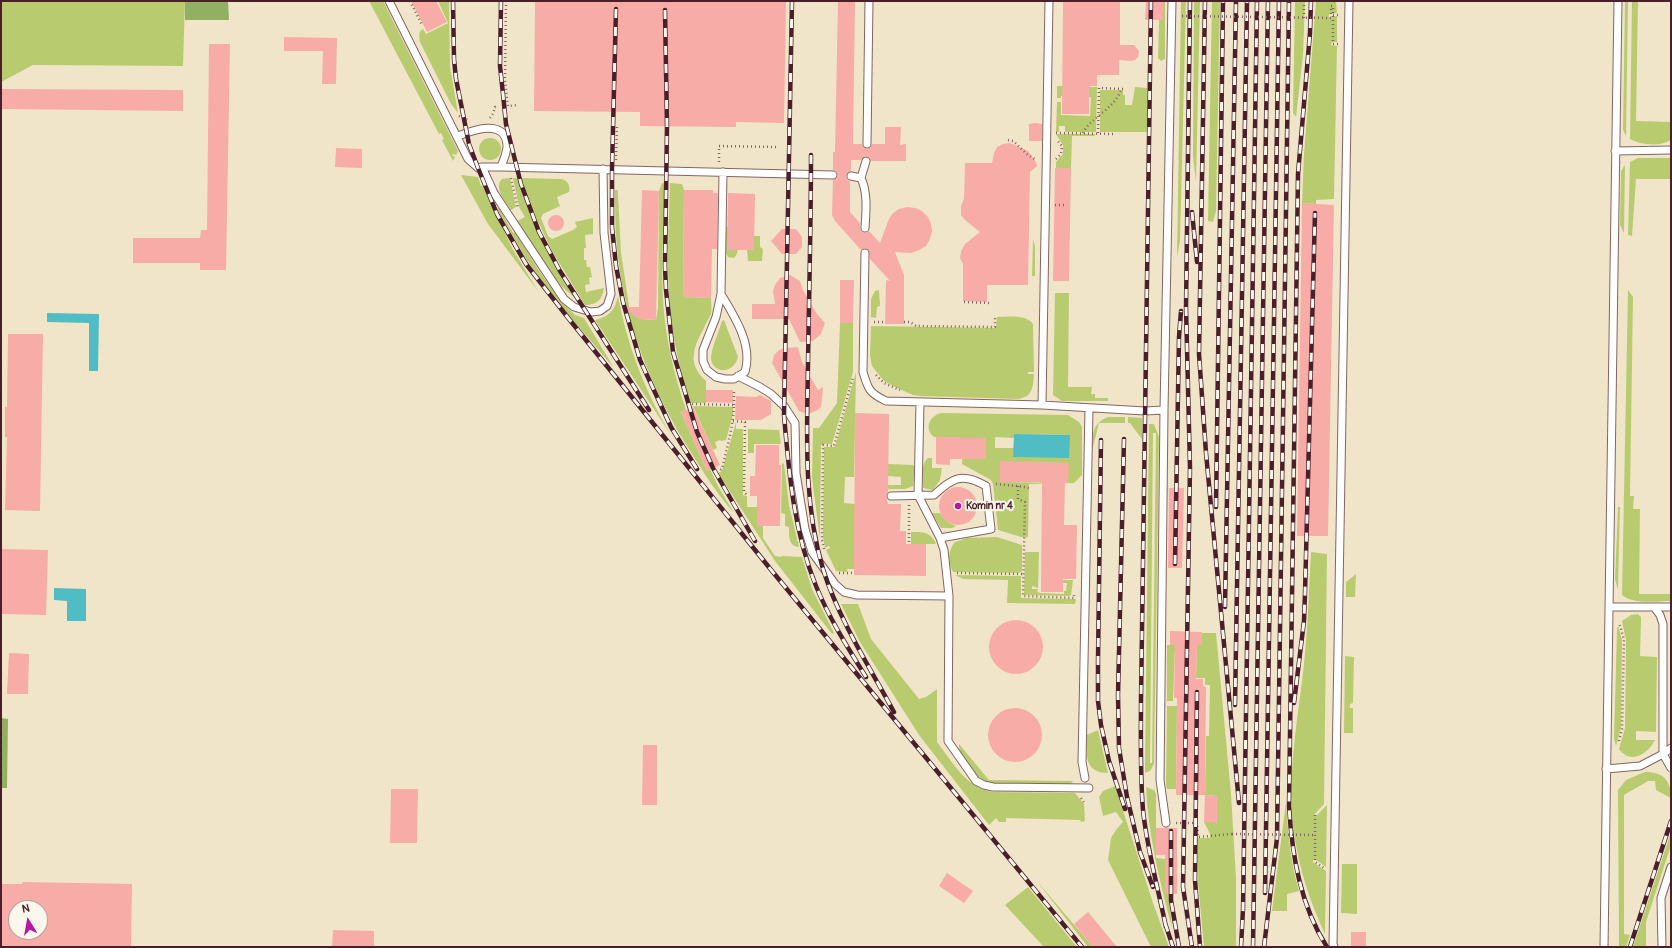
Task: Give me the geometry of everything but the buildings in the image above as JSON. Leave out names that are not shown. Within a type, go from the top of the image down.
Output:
[{"type":"lane","points":[[389,1],[458,136],[468,159],[478,168],[721,169],[833,175]]},
{"type":"lane","points":[[867,144],[869,1]]},
{"type":"lane","points":[[1042,405],[1050,1]]},
{"type":"lane","points":[[1166,823],[1160,780],[1164,410],[1172,1]]},
{"type":"lane","points":[[1334,947],[1339,548],[1349,1]]},
{"type":"lane","points":[[1604,947],[1618,1]]},
{"type":"lane","points":[[458,136],[477,129],[498,130],[503,133],[507,145],[501,167]]},
{"type":"lane","points":[[1615,151],[1671,150]]},
{"type":"lane","points":[[865,228],[866,194],[860,178],[866,161]]},
{"type":"lane","points":[[482,167],[494,193],[564,299],[574,307],[591,312],[600,311],[607,306],[611,294],[604,233],[603,169]]},
{"type":"lane","points":[[721,169],[721,294],[716,317],[703,350],[703,361],[708,370],[716,377],[725,379],[736,378],[760,387],[771,394],[784,406],[795,423],[795,464],[805,529],[812,552],[835,584],[844,592],[857,596],[949,596]]},
{"type":"lane","points":[[850,176],[860,178]]},
{"type":"lane","points":[[865,254],[863,372],[868,389],[875,396],[886,401],[1042,405],[1146,411],[1164,410]]},
{"type":"lane","points":[[721,294],[738,322],[744,339],[748,363],[745,372],[736,378]]},
{"type":"lane","points":[[920,402],[918,495],[940,538],[944,550],[949,596],[948,741],[976,781],[993,787],[1089,788]]},
{"type":"lane","points":[[1086,778],[1082,762],[1089,408]]},
{"type":"lane","points":[[891,496],[934,495],[945,484],[959,477],[978,481],[986,486],[991,529],[940,538]]},
{"type":"lane","points":[[1609,607],[1670,608]]},
{"type":"lane","points":[[1654,607],[1660,615],[1663,624],[1662,754],[1671,768]]},
{"type":"lane","points":[[1606,769],[1640,766],[1671,748]]},
{"type":"lane","points":[[1662,947],[1661,898],[1671,867]]},
{"type":"path","points":[[410,1],[422,25]]},
{"type":"path","points":[[506,1],[505,81],[508,106],[518,105]]},
{"type":"path","points":[[1304,1],[1304,18]]},
{"type":"path","points":[[1338,15],[1331,15],[1331,6],[1333,6],[1333,11],[1333,18],[1333,44],[1338,44]]},
{"type":"path","points":[[1182,16],[1333,18]]},
{"type":"path","points":[[1083,133],[1099,117],[1122,89],[1099,88],[1099,117],[1098,134]]},
{"type":"path","points":[[488,119],[493,114],[495,107],[497,107]]},
{"type":"path","points":[[455,113],[460,117],[476,122]]},
{"type":"path","points":[[616,165],[617,124]]},
{"type":"path","points":[[1055,133],[1114,134]]},
{"type":"path","points":[[1008,140],[1013,141],[1028,155],[1036,159],[1038,163]]},
{"type":"path","points":[[721,169],[719,146],[778,146]]},
{"type":"path","points":[[511,178],[518,209]]},
{"type":"path","points":[[1053,205],[1066,205]]},
{"type":"path","points":[[964,302],[991,303]]},
{"type":"path","points":[[904,322],[910,322],[916,326],[995,327],[995,317]]},
{"type":"path","points":[[869,322],[885,322]]},
{"type":"path","points":[[826,553],[822,540],[823,445],[834,446],[854,371]]},
{"type":"path","points":[[874,372],[884,383],[904,392]]},
{"type":"path","points":[[718,471],[722,469],[734,421],[736,378]]},
{"type":"path","points":[[692,404],[734,405]]},
{"type":"path","points":[[734,421],[745,422],[744,492],[748,496]]},
{"type":"path","points":[[993,484],[1029,488]]},
{"type":"path","points":[[1018,486],[1018,499],[1025,502],[1023,596],[1074,598],[1074,592]]},
{"type":"path","points":[[909,496],[909,542]]},
{"type":"path","points":[[835,573],[853,573]]},
{"type":"path","points":[[953,573],[1023,574]]},
{"type":"path","points":[[1617,748],[1622,728],[1624,640],[1620,623]]},
{"type":"path","points":[[1315,815],[1315,862],[1326,870]]},
{"type":"path","points":[[1166,823],[1197,823],[1198,837],[1232,834],[1315,835]]},
{"type":"green space","points":[[1,1],[185,1],[183,66],[33,65],[1,82]]},
{"type":"green space","points":[[185,1],[228,1],[229,20],[185,20]]},
{"type":"green space","points":[[369,1],[383,1],[458,151],[456,155],[452,155],[455,157],[453,161],[442,140],[444,139],[441,133],[439,134]]},
{"type":"green space","points":[[438,1],[449,1],[450,67],[458,113],[451,104],[420,42],[419,34],[421,30],[423,29],[426,34],[448,23]]},
{"type":"green space","points":[[1163,1],[1165,1],[1165,59],[1161,61],[1158,58],[1159,20],[1163,20]]},
{"type":"green space","points":[[1181,1],[1186,1],[1180,241],[1177,257]]},
{"type":"green space","points":[[1194,1],[1200,1],[1196,182],[1193,157]]},
{"type":"green space","points":[[1212,1],[1220,1],[1216,211],[1213,222],[1208,221]]},
{"type":"green space","points":[[1295,1],[1305,1],[1303,55],[1296,117],[1293,113]]},
{"type":"green space","points":[[1316,1],[1336,1],[1337,13],[1329,14],[1329,17],[1337,16],[1337,42],[1332,42],[1331,45],[1337,46],[1334,199],[1316,200],[1316,204],[1302,203],[1304,154]]},
{"type":"green space","points":[[1625,1],[1628,1],[1626,136],[1623,130]]},
{"type":"green space","points":[[1632,1],[1638,1],[1636,121],[1671,122],[1671,140],[1661,144],[1645,144],[1630,139]]},
{"type":"green space","points":[[1057,86],[1097,87],[1096,132],[1065,132],[1065,126],[1059,126],[1059,132],[1056,132],[1057,102],[1061,102],[1061,115],[1090,116],[1091,97],[1061,96],[1061,98],[1057,98]]},
{"type":"green space","points":[[1135,87],[1147,88],[1147,132],[1100,132],[1100,90],[1123,90],[1123,95],[1125,95],[1125,105],[1132,105]]},
{"type":"green space","points":[[1056,134],[1095,134],[1095,136],[1072,136],[1071,168],[1056,168],[1056,162],[1063,154],[1063,145]]},
{"type":"green space","points":[[490,138],[498,141],[501,149],[498,157],[490,160],[482,157],[479,149],[482,141]]},
{"type":"green space","points":[[1638,158],[1671,158],[1671,179],[1636,179],[1632,236],[1628,235],[1630,162]]},
{"type":"green space","points":[[1625,165],[1624,233],[1620,225],[1621,171]]},
{"type":"green space","points":[[461,175],[478,177],[512,248],[538,291],[488,224]]},
{"type":"green space","points":[[510,178],[516,207],[511,210],[501,195],[499,187],[502,179]]},
{"type":"green space","points":[[513,178],[517,178],[541,239],[556,268],[574,297],[561,286],[553,276],[517,221],[525,217],[519,207]]},
{"type":"green space","points":[[520,178],[561,179],[568,183],[569,192],[557,197],[560,206],[543,214],[541,218],[548,236],[552,239],[573,230],[577,227],[575,222],[593,218],[593,234],[585,235],[586,248],[584,248],[584,260],[586,260],[587,267],[590,267],[592,277],[589,278],[590,284],[585,285],[586,292],[604,288],[602,296],[596,303],[585,305],[552,251],[531,207]]},
{"type":"green space","points":[[662,183],[665,184],[662,271],[664,314],[671,355],[686,410],[681,412],[707,471],[710,469],[734,513],[702,470],[664,406],[642,356],[626,303],[617,248],[615,226],[615,190],[618,190],[621,253],[630,312],[640,319],[656,320],[658,307],[659,191]]},
{"type":"green space","points":[[670,183],[682,184],[684,190],[683,297],[711,298],[711,314],[697,342],[694,356],[696,368],[706,381],[706,403],[690,403],[680,367],[673,331],[668,276]]},
{"type":"green space","points":[[499,208],[513,233],[515,232],[561,302],[575,315],[584,318],[614,368],[561,306],[528,262],[497,209]]},
{"type":"green space","points":[[726,227],[730,227],[736,243],[738,251],[734,258],[728,257],[726,253]]},
{"type":"green space","points":[[754,236],[760,236],[760,247],[763,249],[762,261],[748,261],[747,250]]},
{"type":"green space","points":[[1033,239],[1035,246],[1035,276],[1032,276]]},
{"type":"green space","points":[[879,290],[880,306],[877,307],[876,318],[871,317],[871,299],[875,291]]},
{"type":"green space","points":[[1628,290],[1633,297],[1630,496],[1634,496],[1633,509],[1640,509],[1639,594],[1671,594],[1671,601],[1639,601],[1622,595]]},
{"type":"green space","points":[[1055,293],[1069,293],[1068,387],[1092,387],[1091,394],[1095,394],[1095,398],[1108,398],[1108,401],[1062,401],[1053,395]]},
{"type":"green space","points":[[618,296],[626,332],[638,368],[653,402],[671,435],[595,320],[608,315],[611,312]]},
{"type":"green space","points":[[997,317],[1021,317],[1033,324],[1034,372],[1028,372],[1028,374],[1034,374],[1033,383],[1030,393],[1024,398],[913,395],[884,381],[872,366],[870,356],[871,326],[996,328]]},
{"type":"green space","points":[[724,320],[738,357],[736,363],[732,367],[723,370],[715,367],[712,363],[711,357],[722,321]]},
{"type":"green space","points":[[840,323],[853,323],[853,372],[832,444],[821,444],[820,539],[812,478],[813,428],[819,428],[837,403]]},
{"type":"green space","points":[[856,372],[854,477],[845,477],[844,503],[855,504],[854,569],[847,569],[847,572],[836,571],[826,550],[830,548],[829,546],[825,548],[823,537],[824,447],[835,447]]},
{"type":"green space","points":[[693,406],[733,407],[733,414],[726,440],[715,442],[717,448],[713,450]]},
{"type":"green space","points":[[941,413],[1068,415],[1079,422],[1082,427],[1082,475],[1074,483],[1029,484],[1028,537],[1021,537],[998,530],[993,484],[991,480],[962,464],[963,438],[934,437],[931,434],[929,430],[929,423],[933,417]],"holes":[[[1014,434],[1069,435],[1013,457],[1014,448],[995,448],[995,437],[1014,438]],[[1000,462],[1068,463],[1068,483],[1000,482]]]},
{"type":"green space","points":[[1108,417],[1125,417],[1125,423],[1099,423]]},
{"type":"green space","points":[[1128,417],[1142,418],[1142,439],[1130,423],[1128,423]]},
{"type":"green space","points":[[736,422],[736,429],[743,429],[743,495],[747,496],[747,507],[757,507],[757,526],[763,526],[763,538],[775,556],[802,557],[812,589],[834,633],[832,634],[775,561],[718,473],[722,471]]},
{"type":"green space","points":[[1099,423],[1092,451],[1092,440],[1094,431]]},
{"type":"green space","points":[[1149,424],[1154,424],[1159,437],[1154,764],[1150,771],[1145,773]],"holes":[[[1153,433],[1156,433],[1152,763],[1150,763]]]},
{"type":"green space","points":[[748,429],[779,430],[781,444],[754,444],[754,453],[748,453]]},
{"type":"green space","points":[[928,458],[932,458],[932,468],[942,468],[940,480],[933,490],[923,488],[923,468],[925,461]]},
{"type":"green space","points":[[782,463],[784,464],[789,505],[799,547],[791,543],[789,537],[789,527],[785,526],[785,514],[781,513]]},
{"type":"green space","points":[[888,464],[913,465],[915,467],[913,486],[905,489],[888,489],[888,485],[901,485],[901,477],[888,476]]},
{"type":"green space","points":[[1618,507],[1620,507],[1618,590],[1615,579]]},
{"type":"green space","points":[[932,513],[940,513],[946,521],[956,526],[952,528],[941,528]]},
{"type":"green space","points":[[911,532],[928,534],[936,543],[911,544]]},
{"type":"green space","points":[[997,537],[1022,545],[1022,571],[1019,573],[953,572],[949,557],[952,546],[955,542],[967,538]]},
{"type":"green space","points":[[1025,552],[1039,552],[1038,588],[1032,586],[1032,589],[1038,589],[1037,592],[1041,593],[1064,594],[1067,583],[1063,583],[1063,580],[1073,580],[1071,595],[1024,595]]},
{"type":"green space","points":[[1311,552],[1327,554],[1324,804],[1314,815],[1317,815],[1327,805],[1326,867],[1316,860],[1313,860],[1313,862],[1326,871],[1325,934],[1302,872],[1294,833],[1291,791],[1296,727],[1305,650]]},
{"type":"green space","points":[[1356,574],[1355,597],[1346,597],[1346,582]]},
{"type":"green space","points":[[955,575],[1021,576],[1021,598],[1076,599],[1075,604],[1007,603],[1008,580],[963,579]]},
{"type":"green space","points":[[841,604],[858,604],[871,639],[919,699],[926,697],[937,689],[937,742],[960,773],[975,785],[993,792],[1075,793],[1084,804],[1085,821],[1006,818],[1006,822],[999,822],[996,818],[989,825],[919,735],[860,642]]},
{"type":"green space","points":[[1638,614],[1641,617],[1640,656],[1657,657],[1656,732],[1636,731],[1636,740],[1655,740],[1648,750],[1638,756],[1633,757],[1623,754],[1619,749],[1625,728],[1626,640],[1622,621],[1631,615]]},
{"type":"green space","points":[[1618,625],[1622,640],[1621,728],[1616,746],[1614,739]]},
{"type":"green space","points":[[1202,633],[1216,633],[1231,794],[1236,878],[1236,947],[1204,947],[1198,882],[1198,838],[1210,838],[1210,834],[1204,822],[1217,822],[1217,796],[1205,795],[1206,736],[1209,736],[1210,685],[1205,685],[1205,678],[1196,678],[1197,645],[1202,645]]},
{"type":"green space","points":[[1167,645],[1175,645],[1173,701],[1167,701]]},
{"type":"green space","points":[[1345,656],[1354,657],[1353,703],[1350,704],[1350,708],[1353,708],[1353,733],[1344,733]]},
{"type":"green space","points":[[1167,706],[1177,706],[1176,789],[1167,789],[1166,785]]},
{"type":"green space","points":[[1,718],[8,719],[7,788],[1,788]]},
{"type":"green space","points":[[1098,730],[1108,773],[1094,770],[1088,761],[1086,749],[1087,735]]},
{"type":"green space","points":[[959,744],[989,780],[1073,781],[1070,785],[989,783],[978,777],[964,762],[959,750]]},
{"type":"green space","points":[[1645,772],[1661,775],[1665,778],[1671,792],[1671,798],[1656,790],[1655,781],[1648,781],[1624,795],[1624,934],[1630,935],[1626,947],[1619,947],[1618,790],[1626,780]]},
{"type":"green space","points":[[1115,786],[1169,947],[1151,947],[1108,860],[1111,838],[1123,822],[1116,812],[1103,816],[1099,797],[1103,791]]},
{"type":"green space","points":[[1146,787],[1154,790],[1156,794],[1156,858],[1165,859],[1165,894],[1169,894],[1172,928],[1152,841]]},
{"type":"green space","points":[[1286,802],[1291,858],[1299,891],[1287,894],[1287,911],[1272,911]]},
{"type":"green space","points":[[1671,832],[1671,845],[1646,922],[1646,947],[1633,947]]},
{"type":"green space","points":[[1342,864],[1357,864],[1357,914],[1341,913]]},
{"type":"green space","points":[[1036,880],[1093,947],[1088,947]]},
{"type":"green space","points":[[1028,887],[1077,947],[1044,947],[1005,905]]},
{"type":"water","points":[[47,313],[99,314],[98,371],[89,371],[89,323],[47,322]]},
{"type":"water","points":[[1014,434],[1070,435],[1069,458],[1013,457]]},
{"type":"water","points":[[54,588],[86,589],[86,621],[67,621],[67,601],[54,600]]},
{"type":"railway","points":[[453,1],[454,59],[456,79],[469,144],[497,214],[526,264],[772,571],[1082,947]]},
{"type":"railway","points":[[501,1],[500,66],[506,124],[521,184],[539,232],[560,271],[649,410]]},
{"type":"railway","points":[[792,1],[784,415],[788,459],[802,545],[816,586],[839,633],[866,677]]},
{"type":"railway","points":[[1151,1],[1141,769],[1145,825],[1166,927]]},
{"type":"railway","points":[[1190,1],[1186,307],[1190,468],[1183,887],[1192,947]]},
{"type":"railway","points":[[1205,1],[1199,354],[1206,453],[1239,803]]},
{"type":"railway","points":[[1216,507],[1223,1]]},
{"type":"railway","points":[[1225,607],[1236,1]]},
{"type":"railway","points":[[1235,705],[1247,1]]},
{"type":"railway","points":[[1241,947],[1243,909],[1257,1]]},
{"type":"railway","points":[[1253,947],[1268,1]]},
{"type":"railway","points":[[1265,893],[1279,1]]},
{"type":"railway","points":[[1264,947],[1277,838],[1289,1]]},
{"type":"railway","points":[[1311,1],[1310,33],[1298,174],[1289,806],[1292,843],[1299,879],[1310,914],[1327,947]]},
{"type":"railway","points":[[616,9],[612,169],[612,227],[616,266],[623,302],[640,360],[671,427],[697,469]]},
{"type":"railway","points":[[665,10],[667,126],[665,266],[666,290],[673,352],[697,432],[713,468],[755,541]]},
{"type":"railway","points":[[811,155],[807,442],[809,493],[812,518],[823,569],[837,606],[894,712]]},
{"type":"railway","points":[[1192,212],[1197,262]]},
{"type":"railway","points":[[1294,703],[1304,621],[1315,213]]},
{"type":"railway","points":[[1175,564],[1179,337],[1181,311]]},
{"type":"railway","points":[[1124,439],[1118,695],[1119,748],[1127,797],[1140,852],[1153,887]]},
{"type":"railway","points":[[1101,440],[1098,701],[1101,725],[1109,761],[1125,809]]},
{"type":"railway","points":[[1197,692],[1195,880],[1200,947]]},
{"type":"railway","points":[[1630,947],[1671,821]]},
{"type":"railway","points":[[1171,831],[1171,900],[1179,947]]},
{"type":"railway","points":[[1165,923],[1173,947]]},
{"type":"place","name":"Komin nr 4","points":[[958,506]]}]
